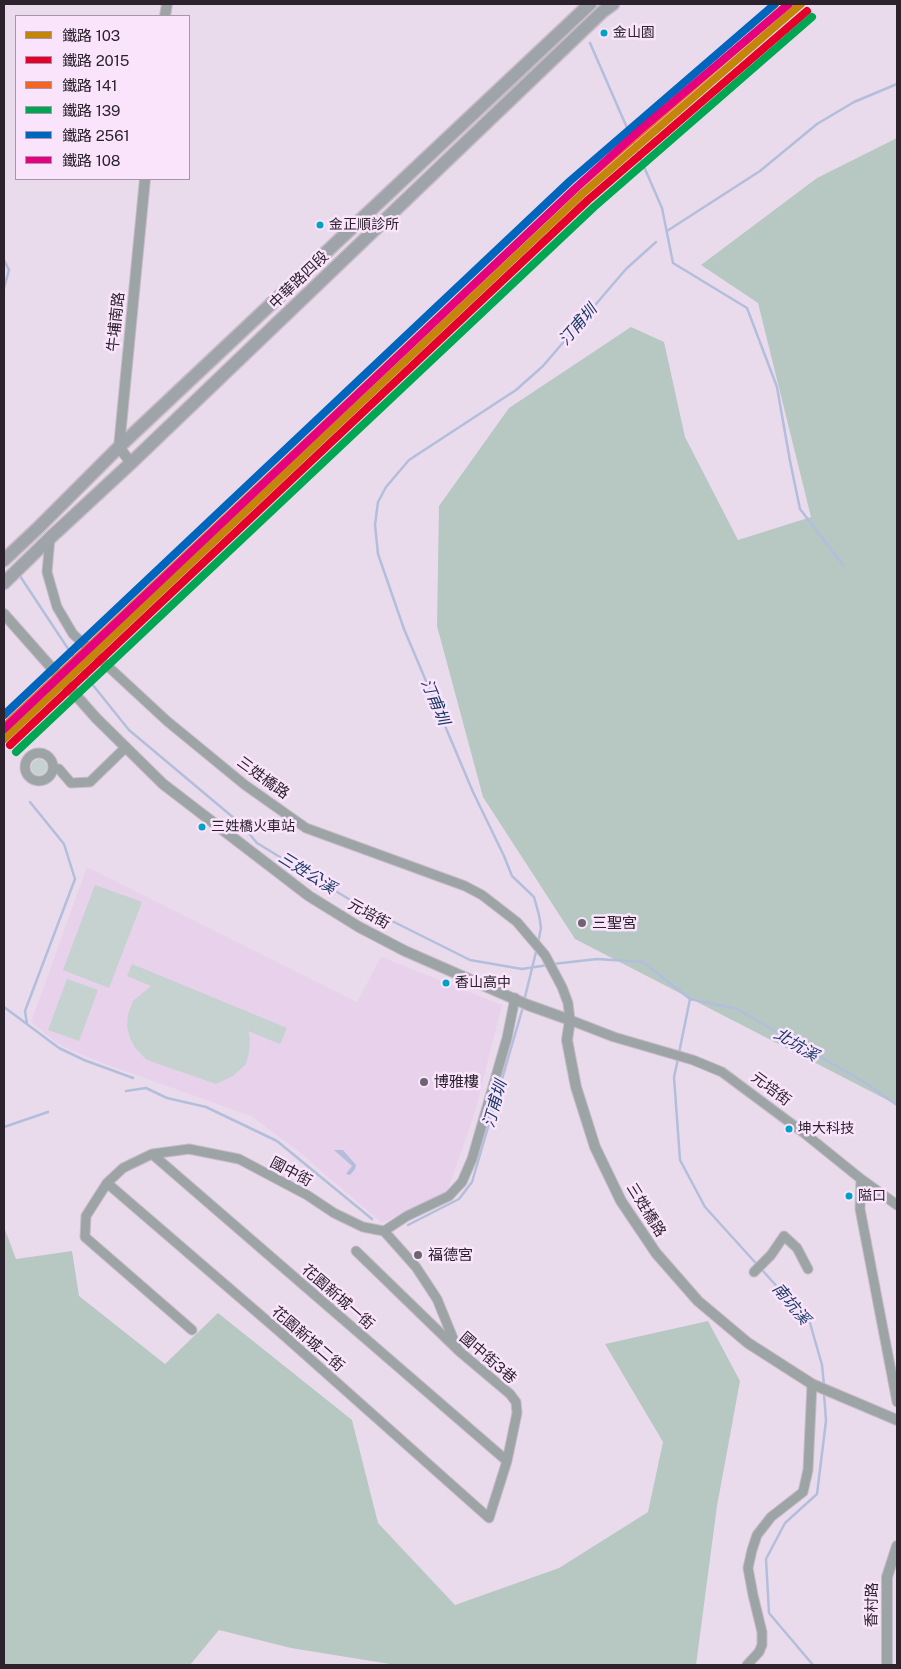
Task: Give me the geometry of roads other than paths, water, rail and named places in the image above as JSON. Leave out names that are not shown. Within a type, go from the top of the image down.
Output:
[{"type":"main road","name":"中華路四段","points":[[4,560],[119,447],[590,4]]},
{"type":"main road","name":"中華路四段","points":[[4,583],[613,4]]},
{"type":"street","name":"牛埔南路","points":[[119,447],[145,180]]},
{"type":"street","points":[[119,447],[131,464]]},
{"type":"street","name":"三姓橋路","points":[[50,538],[47,572],[57,608],[72,634],[167,721],[245,785],[306,828],[465,886],[482,895],[517,922],[545,955],[562,986],[568,1003],[570,1020],[567,1040],[576,1087],[595,1147],[621,1201],[651,1246],[698,1301],[748,1343],[812,1384],[897,1420]]},
{"type":"street","name":"元培街","points":[[4,614],[96,718],[163,784],[317,901],[359,927],[392,944],[528,1005],[614,1037],[693,1060],[722,1072],[897,1205]]},
{"type":"street","points":[[53,768],[59,769],[71,782],[90,782],[126,747]]},
{"type":"street","points":[[459,1351],[437,1299],[416,1267],[384,1231],[407,1216],[449,1196],[462,1182],[472,1159],[507,1038],[515,998]]},
{"type":"street","name":"國中街","points":[[192,1330],[85,1237],[86,1216],[107,1183],[123,1168],[152,1154],[189,1149],[239,1160],[355,1224],[384,1231]]},
{"type":"street","name":"花園新城一街","points":[[152,1154],[507,1461]]},
{"type":"street","points":[[861,1179],[860,1209],[897,1402]]},
{"type":"street","name":"花園新城二街","points":[[107,1183],[489,1518]]},
{"type":"street","points":[[754,1272],[771,1255],[784,1236],[797,1248],[808,1269]]},
{"type":"street","name":"國中街3巷","points":[[356,1251],[459,1351],[510,1394],[516,1402],[517,1413],[507,1461],[489,1518]]},
{"type":"street","points":[[747,1665],[759,1652],[762,1645],[762,1632],[748,1568],[752,1550],[757,1535],[772,1517],[802,1492],[808,1470],[812,1384]]},
{"type":"street","name":"香村路","points":[[888,1665],[887,1577],[897,1546]]},
{"type":"water","points":[[334,1150],[343,1150],[356,1165],[350,1175],[346,1174],[352,1166]]},
{"type":"waterway","points":[[590,43],[662,208],[673,263],[747,308],[777,387],[800,509],[843,565]]},
{"type":"waterway","name":"汀甫圳","points":[[667,231],[760,171],[817,124],[854,102],[897,84]]},
{"type":"waterway","name":"汀甫圳","points":[[538,943],[541,928],[534,897],[512,876],[473,792],[404,629],[378,554],[375,525],[378,502],[386,487],[409,460],[516,390],[543,366],[626,269],[656,242]]},
{"type":"waterway","name":"三姓公溪","points":[[4,260],[9,270],[4,288]]},
{"type":"waterway","name":"三姓公溪","points":[[18,573],[88,679],[129,730],[241,824],[257,843],[352,901],[470,960],[522,969],[548,965]]},
{"type":"waterway","points":[[27,1024],[25,1011],[75,879],[64,844],[30,802]]},
{"type":"waterway","name":"汀甫圳","points":[[524,1001],[537,948]]},
{"type":"waterway","name":"北坑溪","points":[[553,964],[597,959],[643,962],[690,999],[737,1009],[864,1082],[897,1105]]},
{"type":"waterway","name":"南坑溪","points":[[679,1053],[690,999]]},
{"type":"waterway","points":[[4,1007],[59,1048],[84,1060],[133,1078]]},
{"type":"waterway","name":"汀甫圳","points":[[408,1225],[459,1199],[472,1182],[523,1007]]},
{"type":"waterway","name":"南坑溪","points":[[678,1059],[674,1077],[680,1160],[705,1207],[810,1323],[822,1365],[824,1385]]},
{"type":"waterway","name":"汀甫圳","points":[[126,1091],[146,1088],[167,1098],[206,1107],[277,1141],[372,1219]]},
{"type":"waterway","name":"汀甫圳","points":[[4,1127],[48,1112]]},
{"type":"waterway","name":"南坑溪","points":[[813,1665],[769,1613],[766,1559],[785,1523],[817,1494],[826,1421],[824,1393]]},
{"type":"rail line","name":"2561","points":[[4,715],[570,181],[775,4]]},
{"type":"rail line","name":"141","points":[[4,727],[576,188],[788,4]]},
{"type":"rail line","name":"108","points":[[4,729],[578,186],[640,130],[789,4]]},
{"type":"rail line","name":"103","points":[[4,739],[582,194],[801,4]]},
{"type":"rail line","name":"2015","points":[[10,745],[588,200],[807,11]]},
{"type":"rail line","name":"139","points":[[16,752],[594,207],[812,17]]},
{"type":"place","name":"金山園","points":[[604,33]]},
{"type":"place","name":"金正順診所","points":[[320,225]]},
{"type":"place","name":"三姓橋火車站","points":[[202,827]]},
{"type":"place","name":"三聖宮","points":[[582,923]]},
{"type":"place","name":"香山高中","points":[[446,983]]},
{"type":"place","name":"博雅樓","points":[[424,1082]]},
{"type":"place","name":"坤大科技","points":[[789,1129]]},
{"type":"place","name":"隘口","points":[[849,1196]]},
{"type":"place","name":"福德宮","points":[[418,1255]]}]
